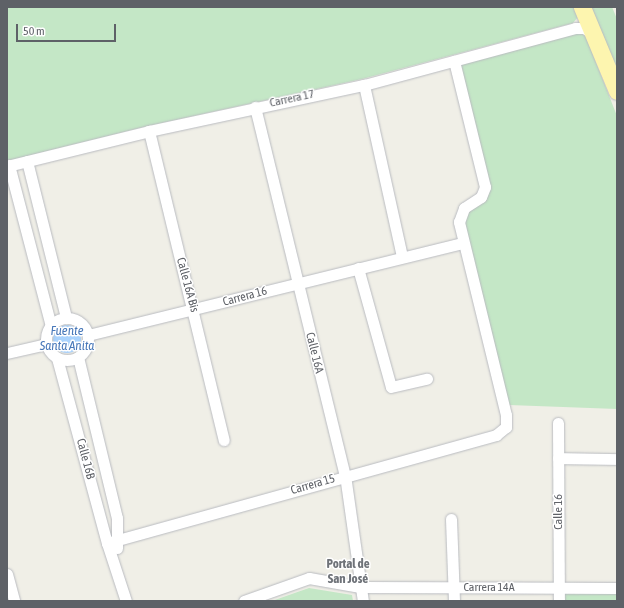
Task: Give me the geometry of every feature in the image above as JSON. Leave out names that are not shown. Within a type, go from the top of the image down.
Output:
[{"type":"main road","points":[[584,10],[617,91]]},
{"type":"street","points":[[584,10],[575,28],[584,28],[594,34]]},
{"type":"street","name":"Carrera 17","points":[[8,166],[149,131],[255,107],[364,85],[575,28]]},
{"type":"street","points":[[454,60],[485,187],[481,197],[467,205],[460,213],[459,222],[463,244]]},
{"type":"street","points":[[364,85],[402,257]]},
{"type":"street","name":"Calle 16A","points":[[255,107],[296,283],[345,475],[363,601]]},
{"type":"street","name":"Calle 16A Bis","points":[[149,131],[194,310],[224,440]]},
{"type":"street","points":[[27,162],[66,318]]},
{"type":"street","points":[[8,166],[50,326],[46,344]]},
{"type":"street","name":"Carrera 16","points":[[88,335],[194,310],[402,257],[463,244]]},
{"type":"street","name":"Carrera 15","points":[[107,543],[345,475],[496,435],[506,427],[506,415],[463,244]]},
{"type":"street","points":[[358,268],[390,387],[427,379]]},
{"type":"street","points":[[46,344],[57,358],[68,360],[78,357],[86,349],[88,335],[80,323],[66,318],[50,326]]},
{"type":"street","points":[[7,353],[46,344]]},
{"type":"street","name":"Calle 16B","points":[[78,357],[117,518],[118,541],[114,560]]},
{"type":"street","name":"Calle 16B","points":[[57,358],[107,543],[114,560],[126,601]]},
{"type":"street","name":"Calle 16","points":[[558,423],[559,601]]},
{"type":"street","points":[[558,458],[617,459]]},
{"type":"street","points":[[451,519],[454,601]]},
{"type":"street","points":[[7,574],[14,601]]},
{"type":"street","name":"Carrera 14A","points":[[244,601],[309,578],[360,587],[617,588]]},
{"type":"green space","points":[[7,7],[574,7],[578,17],[573,23],[362,79],[148,126],[7,161]]},
{"type":"green space","points":[[591,7],[612,7],[617,19],[617,70]]},
{"type":"green space","points":[[575,33],[582,34],[586,37],[617,116],[617,409],[509,405],[464,223],[467,213],[484,201],[490,189],[460,64]]},
{"type":"green space","points":[[309,588],[352,595],[353,601],[272,601]]},
{"type":"green space","points":[[562,591],[617,591],[617,601],[562,601]]},
{"type":"water","name":"Fuente Santa Anita","points":[[67,325],[77,329],[81,339],[77,349],[67,353],[57,349],[53,339],[57,329]]},
{"type":"district","name":"Portal de San José","points":[[348,572]]}]
